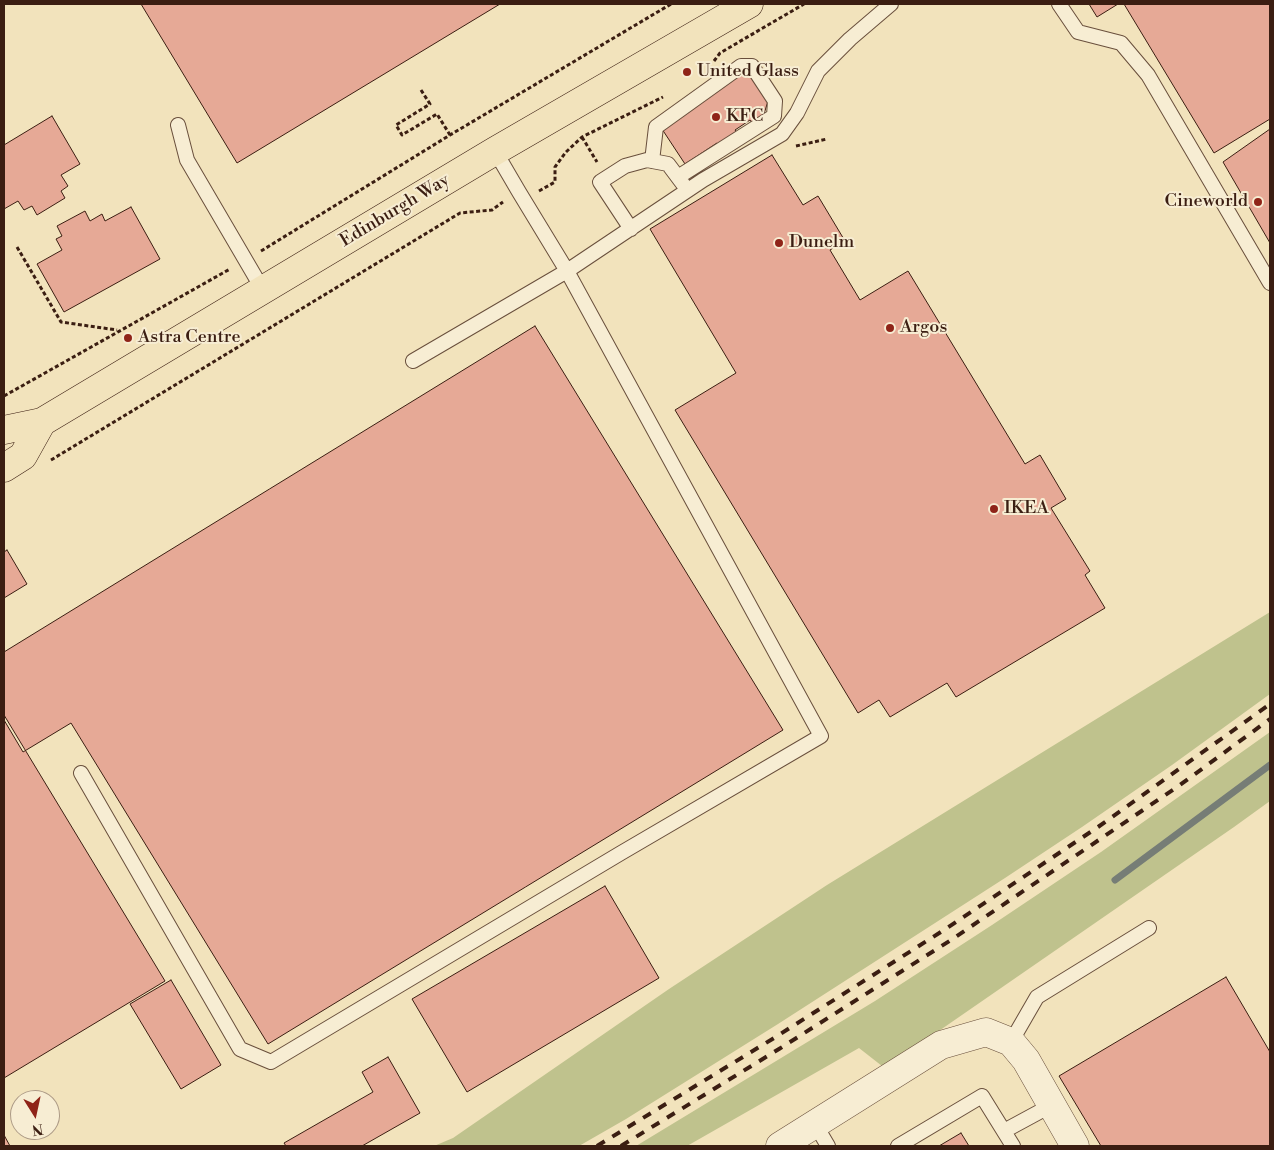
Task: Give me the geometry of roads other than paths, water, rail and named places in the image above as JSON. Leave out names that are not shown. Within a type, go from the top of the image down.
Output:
[{"type":"highway","name":"Edinburgh Way","points":[[4,430],[42,422],[495,151],[749,4]]},
{"type":"highway","points":[[4,468],[24,456],[42,422]]},
{"type":"street","points":[[780,1146],[821,1135],[942,1046],[986,1032],[1011,1042],[1026,1060],[1075,1146]]},
{"type":"lane","points":[[413,362],[567,271],[688,190],[782,134],[797,113],[818,71],[850,39],[891,4]]},
{"type":"lane","points":[[1060,4],[1078,32],[1121,43],[1148,75],[1270,283]]},
{"type":"lane","points":[[652,161],[656,127],[741,66],[752,66],[775,100],[774,116],[678,177]]},
{"type":"lane","points":[[178,125],[187,160],[264,290]]},
{"type":"lane","points":[[81,773],[240,1049],[272,1062],[612,858],[821,736],[567,271],[495,151]]},
{"type":"lane","points":[[631,229],[600,182],[625,166],[647,160],[668,164],[688,190]]},
{"type":"lane","points":[[1011,1042],[1036,997],[1149,928]]},
{"type":"lane","points":[[898,1146],[982,1096],[1013,1146]]},
{"type":"lane","points":[[1004,1131],[1052,1105]]},
{"type":"waterway","points":[[1115,880],[1270,765]]},
{"type":"railway","points":[[597,1146],[774,1038],[944,930],[1098,827],[1270,704]]},
{"type":"railway","points":[[621,1146],[951,940],[1180,785],[1270,719]]},
{"type":"place","name":"United Glass","points":[[687,72]]},
{"type":"place","name":"KFC","points":[[716,117]]},
{"type":"place","name":"Cineworld","points":[[1258,202]]},
{"type":"place","name":"Dunelm","points":[[779,243]]},
{"type":"place","name":"Argos","points":[[890,328]]},
{"type":"place","name":"Astra Centre","points":[[128,338]]},
{"type":"place","name":"IKEA","points":[[994,509]]}]
